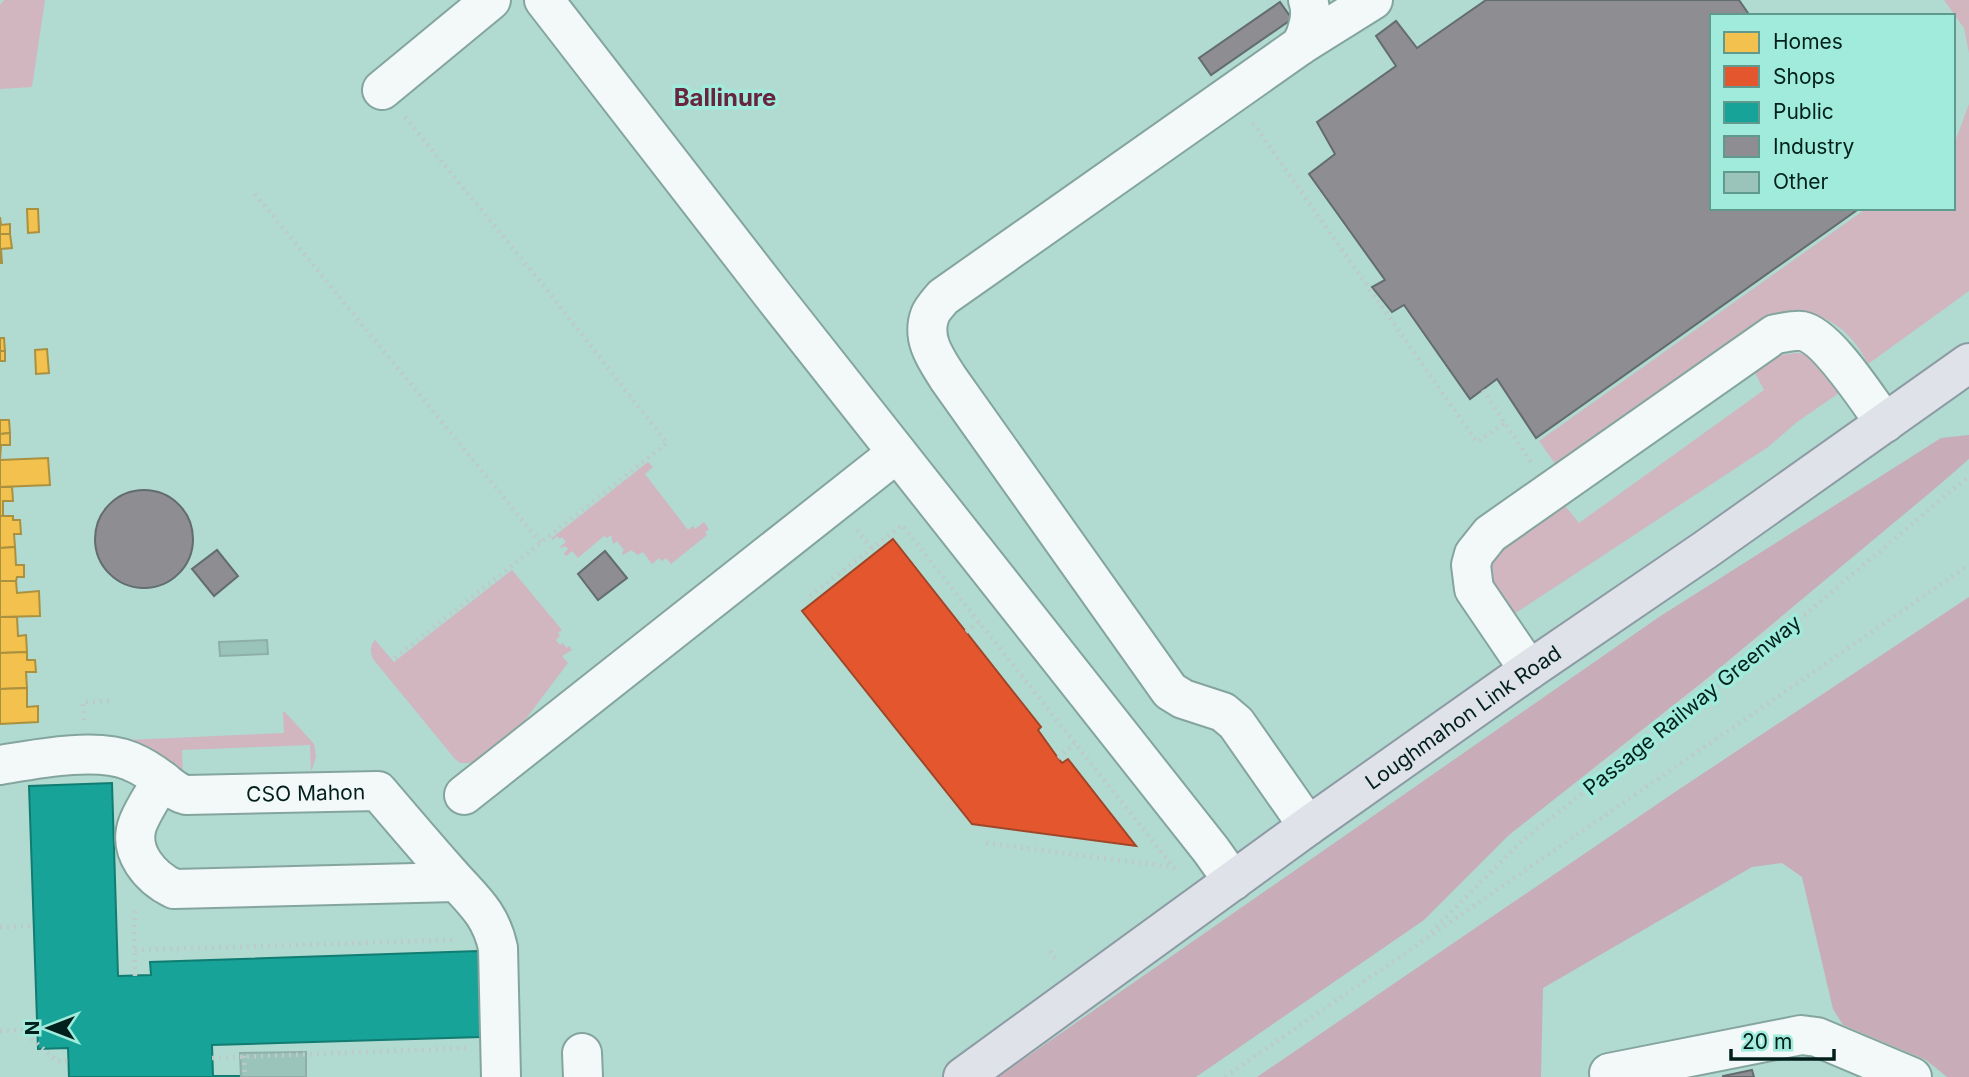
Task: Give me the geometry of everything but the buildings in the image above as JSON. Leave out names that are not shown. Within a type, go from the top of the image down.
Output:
[{"type":"main road","name":"Loughmahon Link Road","points":[[963,1077],[1308,826],[1969,363]]},
{"type":"lane","points":[[382,90],[491,0]]},
{"type":"lane","points":[[544,0],[1233,881]]},
{"type":"lane","points":[[1301,45],[1307,33],[1310,5],[1308,0]]},
{"type":"lane","points":[[1327,0],[1333,4],[1370,2]]},
{"type":"lane","points":[[1308,826],[1236,723],[1223,712],[1183,699],[1170,691],[948,378],[935,358],[927,337],[930,314],[943,297],[1301,45],[1370,2]]},
{"type":"lane","points":[[1529,670],[1474,589],[1471,565],[1474,554],[1490,534],[1775,334],[1803,331],[1821,342],[1834,355],[1885,423]]},
{"type":"lane","points":[[464,795],[897,453]]},
{"type":"lane","name":"CSO Mahon","points":[[0,765],[44,758],[105,755],[128,760],[178,793],[186,795],[378,791],[456,883],[481,908],[494,929],[498,947],[502,1077]]},
{"type":"lane","points":[[162,780],[137,825],[136,841],[141,859],[149,872],[174,889],[456,883]]},
{"type":"lane","points":[[1609,1073],[1801,1035],[1817,1037],[1912,1077]]},
{"type":"path","points":[[382,90],[539,281],[667,443],[395,658]]},
{"type":"path","points":[[1232,93],[1477,442],[1506,423]]},
{"type":"path","points":[[255,194],[541,543]]},
{"type":"path","points":[[1483,390],[1550,492]]},
{"type":"path","name":"Passage Railway Greenway","points":[[1422,941],[1523,840],[1783,633],[1969,476]]},
{"type":"path","points":[[810,596],[902,525],[1178,873]]},
{"type":"path","points":[[1224,1077],[1969,565]]},
{"type":"path","points":[[966,632],[979,621]]},
{"type":"path","points":[[1058,758],[1075,744]]},
{"type":"path","points":[[986,843],[1173,867]]},
{"type":"path","points":[[135,976],[136,906],[149,872]]},
{"type":"path","points":[[0,927],[34,926]]},
{"type":"path","points":[[135,950],[461,940]]},
{"type":"path","points":[[1050,951],[1056,960]]},
{"type":"path","points":[[0,1031],[23,1030],[57,1061],[68,1061]]},
{"type":"path","points":[[212,1058],[472,1046]]},
{"type":"path","points":[[244,1056],[245,1077]]},
{"type":"shaded area","points":[[4,0],[45,0],[32,87],[0,89],[0,5]]},
{"type":"shaded area","points":[[1944,0],[1969,0],[1969,53],[1964,28]]},
{"type":"shaded area","points":[[1969,104],[1969,291],[1868,364],[1851,339],[1830,322],[1804,313],[1774,315],[1556,465],[1539,441],[1864,210],[1955,210],[1956,139]]},
{"type":"shaded area","points":[[1813,354],[1842,391],[1797,422],[1768,447],[1514,614],[1491,582],[1489,560],[1498,550],[1562,502],[1579,523],[1764,390],[1753,369],[1775,356]]},
{"type":"shaded area","points":[[1969,435],[1969,459],[1704,681],[1509,835],[1424,920],[1196,1077],[998,1077],[1659,617],[1941,438]]},
{"type":"shaded area","points":[[648,462],[653,467],[645,474],[688,530],[693,526],[695,529],[704,522],[709,529],[705,532],[707,535],[671,564],[666,558],[662,561],[659,558],[652,564],[643,552],[638,555],[631,550],[623,555],[624,550],[617,541],[613,544],[611,535],[607,538],[604,536],[578,558],[572,551],[566,556],[564,553],[568,549],[565,546],[560,547],[566,542],[562,537],[552,538]]},
{"type":"shaded area","points":[[512,570],[562,630],[556,640],[560,645],[563,643],[566,648],[569,646],[572,650],[562,656],[568,663],[519,728],[481,758],[470,763],[460,763],[373,659],[371,647],[375,640],[394,662]]},
{"type":"shaded area","points":[[1969,597],[1969,1077],[1947,1077],[1926,1060],[1843,1025],[1833,1009],[1802,877],[1782,863],[1752,867],[1543,988],[1541,1077],[1257,1077],[1675,792]]},
{"type":"shaded area","points":[[283,712],[314,744],[316,757],[311,772],[310,745],[182,750],[183,775],[153,751],[126,740],[284,733]]},
{"type":"district","name":"Ballinure","points":[[725,97]]}]
